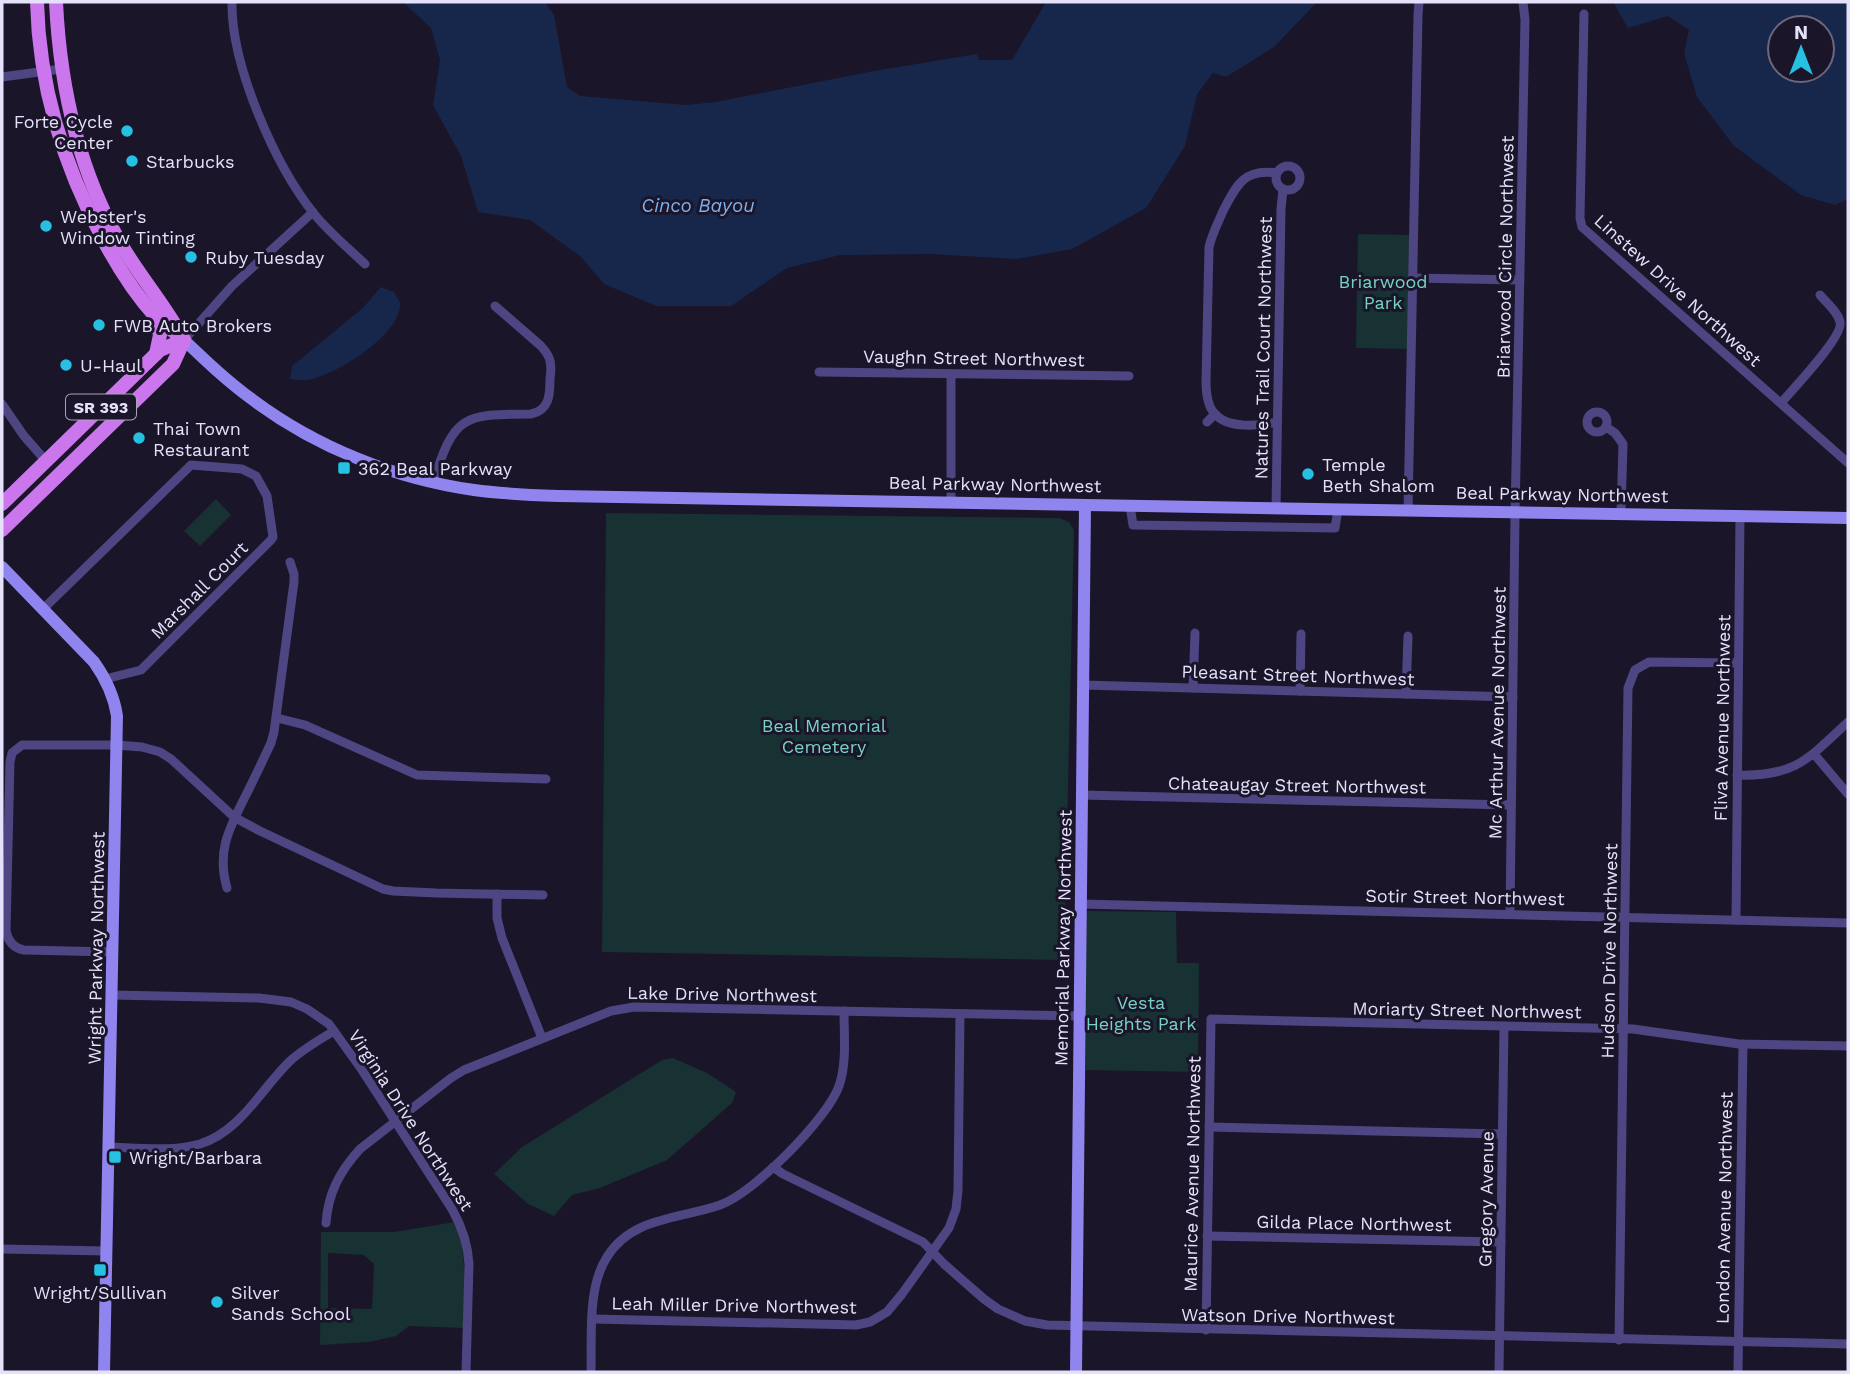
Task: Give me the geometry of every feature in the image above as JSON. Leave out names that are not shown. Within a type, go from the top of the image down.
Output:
[{"type":"main road","name":"Beal Parkway Northwest","points":[[37,2],[43,72],[50,102],[65,154],[87,207],[112,257],[131,285],[155,316],[184,340]]},
{"type":"main road","name":"Beal Parkway Northwest","points":[[56,2],[61,69],[75,133],[99,202],[135,267],[184,340]]},
{"type":"main road","points":[[65,154],[76,160],[89,191],[99,202]]},
{"type":"main road","points":[[155,316],[160,335],[156,354]]},
{"type":"main road","name":"SR 393","points":[[2,504],[160,350],[184,340]]},
{"type":"main road","name":"SR 393","points":[[2,530],[173,364],[184,340]]},
{"type":"main road","points":[[34,499],[44,480],[46,461]]},
{"type":"street","points":[[232,2],[240,57],[252,95],[280,161],[313,212],[365,264]]},
{"type":"street","points":[[1408,510],[1419,2]]},
{"type":"street","name":"Briarwood Circle Northwest","points":[[1516,512],[1525,20],[1523,2]]},
{"type":"street","name":"Linstew Drive Northwest","points":[[1584,14],[1580,224],[1848,463]]},
{"type":"street","points":[[2,77],[61,69]]},
{"type":"street","name":"Natures Trail Court Northwest","points":[[1287,166],[1292,167],[1299,173],[1300,178],[1296,187],[1283,189],[1276,183],[1276,173],[1287,166]]},
{"type":"street","points":[[1276,173],[1253,174],[1243,180],[1235,188],[1212,235],[1209,247],[1206,381],[1209,402],[1220,418],[1240,424],[1277,422]]},
{"type":"street","name":"Natures Trail Court Northwest","points":[[1276,508],[1283,189]]},
{"type":"street","points":[[184,340],[232,286],[313,212]]},
{"type":"street","points":[[1412,278],[1520,281]]},
{"type":"street","points":[[1781,403],[1841,329],[1838,317],[1821,295]]},
{"type":"street","points":[[433,483],[447,441],[462,425],[481,415],[538,412],[550,397],[551,368],[547,354],[495,306]]},
{"type":"street","name":"Beal Parkway Northwest","points":[[184,340],[252,399],[289,424],[349,455],[433,483],[478,491],[515,494],[1848,518]]},
{"type":"street","name":"Vaughn Street Northwest","points":[[818,372],[1129,376]]},
{"type":"street","points":[[951,374],[951,502]]},
{"type":"street","points":[[2,404],[24,436],[46,461]]},
{"type":"street","points":[[1207,422],[1215,414]]},
{"type":"street","points":[[1606,427],[1615,433],[1623,444],[1621,514]]},
{"type":"street","name":"Marshall Court","points":[[42,610],[191,465],[242,469],[256,476],[267,496],[273,537],[271,540],[141,670],[106,679]]},
{"type":"street","name":"Memorial Parkway Northwest","points":[[1076,1372],[1085,505]]},
{"type":"street","points":[[1130,506],[1133,525],[1335,528],[1338,509]]},
{"type":"street","name":"Mc Arthur Avenue Northwest","points":[[1510,914],[1516,512]]},
{"type":"street","name":"Fliva Avenue Northwest","points":[[1735,920],[1740,516]]},
{"type":"street","points":[[227,888],[222,873],[223,852],[234,817],[271,743],[276,718],[294,582],[290,562]]},
{"type":"street","name":"Wright Parkway Northwest","points":[[2,568],[94,662],[111,690],[117,716],[104,1372]]},
{"type":"street","points":[[1193,688],[1195,633]]},
{"type":"street","points":[[1300,691],[1301,634]]},
{"type":"street","points":[[1406,694],[1408,636]]},
{"type":"street","name":"Hudson Drive Northwest","points":[[1619,1340],[1628,688],[1635,670],[1649,662],[1738,663]]},
{"type":"street","name":"Pleasant Street Northwest","points":[[1083,685],[1513,696]]},
{"type":"street","points":[[276,718],[305,725],[417,775],[546,779]]},
{"type":"street","points":[[1737,775],[1758,776],[1800,764],[1848,722]]},
{"type":"street","points":[[113,952],[24,950],[15,947],[8,940],[6,931],[10,762],[12,753],[22,746],[117,745],[160,752],[234,817],[383,889],[543,895]]},
{"type":"street","points":[[1814,754],[1848,794]]},
{"type":"street","name":"Chateaugay Street Northwest","points":[[1082,795],[1511,806]]},
{"type":"street","points":[[497,894],[497,918],[502,939],[542,1038]]},
{"type":"street","name":"Sotir Street Northwest","points":[[1081,904],[1848,923]]},
{"type":"street","name":"Virginia Drive Northwest","points":[[112,995],[279,1000],[307,1009],[329,1024],[452,1209],[465,1237],[469,1264],[466,1372]]},
{"type":"street","name":"Lake Drive Northwest","points":[[326,1223],[330,1197],[341,1172],[360,1149],[451,1078],[464,1070],[611,1011],[634,1007],[1080,1016]]},
{"type":"street","points":[[591,1372],[593,1291],[600,1269],[611,1250],[641,1227],[728,1203],[748,1190],[820,1119],[838,1088],[843,1067],[844,1011]]},
{"type":"street","name":"Leah Miller Drive Northwest","points":[[593,1319],[839,1325],[863,1324],[887,1312],[949,1228],[957,1200],[960,1014]]},
{"type":"street","name":"Moriarty Street Northwest","points":[[1211,1019],[1623,1029],[1743,1044],[1848,1046]]},
{"type":"street","name":"Maurice Avenue Northwest","points":[[1206,1330],[1211,1019]]},
{"type":"street","name":"Gregory Avenue","points":[[1499,1372],[1504,1026]]},
{"type":"street","points":[[109,1147],[178,1148],[209,1140],[232,1126],[291,1061],[334,1031]]},
{"type":"street","name":"London Avenue Northwest","points":[[1738,1372],[1743,1044]]},
{"type":"street","points":[[1209,1127],[1502,1134]]},
{"type":"street","name":"Watson Drive Northwest","points":[[773,1167],[923,1242],[984,1299],[1008,1314],[1032,1323],[1206,1330],[1848,1344]]},
{"type":"street","name":"Gilda Place Northwest","points":[[1207,1236],[1501,1242]]},
{"type":"street","points":[[2,1249],[107,1251]]},
{"type":"green space","name":"Briarwood Park","points":[[1358,234],[1410,235],[1408,349],[1356,348]]},
{"type":"green space","points":[[216,499],[231,515],[200,546],[184,531]]},
{"type":"green space","name":"Beal Memorial Cemetery","points":[[606,513],[1059,518],[1069,522],[1074,530],[1064,960],[602,952]]},
{"type":"green space","name":"Vesta Heights Park","points":[[1086,911],[1176,912],[1177,963],[1199,963],[1198,1072],[1086,1070]]},
{"type":"green space","points":[[673,1058],[707,1073],[736,1092],[732,1103],[667,1160],[600,1188],[572,1195],[554,1216],[528,1204],[494,1174],[522,1147],[662,1060]]},
{"type":"green space","points":[[455,1222],[464,1261],[464,1328],[409,1326],[396,1336],[369,1342],[320,1345],[321,1232],[394,1232]],"holes":[[[328,1253],[364,1255],[374,1264],[372,1309],[328,1308]]]},
{"type":"water","name":"Cinco Bayou","points":[[403,2],[545,2],[554,15],[567,87],[580,96],[686,105],[716,102],[977,54],[979,60],[1012,60],[1046,2],[1317,2],[1274,47],[1226,77],[1213,73],[1197,94],[1185,146],[1146,208],[1072,249],[1017,259],[930,254],[840,255],[787,268],[731,306],[656,306],[604,284],[580,256],[530,220],[478,212],[461,156],[433,105],[440,60],[431,28]]},
{"type":"water","points":[[1613,2],[1848,2],[1848,199],[1835,205],[1801,195],[1734,146],[1697,97],[1684,53],[1689,30],[1668,16],[1628,28]]},
{"type":"water","points":[[381,287],[394,292],[400,303],[400,310],[393,324],[384,335],[359,356],[331,372],[307,380],[290,379],[292,366],[363,308]]},
{"type":"place","name":"Forte Cycle Center","points":[[127,131]]},
{"type":"place","name":"Starbucks","points":[[132,161]]},
{"type":"place","name":"Webster's Window Tinting","points":[[46,226]]},
{"type":"place","name":"Ruby Tuesday","points":[[191,257]]},
{"type":"place","name":"FWB Auto Brokers","points":[[99,325]]},
{"type":"place","name":"U-Haul","points":[[66,365]]},
{"type":"place","name":"Thai Town Restaurant","points":[[139,438]]},
{"type":"place","name":"362 Beal Parkway","points":[[344,468]]},
{"type":"place","name":"Temple Beth Shalom","points":[[1308,474]]},
{"type":"place","name":"Wright/Barbara","points":[[115,1157]]},
{"type":"place","name":"Wright/Sullivan","points":[[100,1270]]},
{"type":"place","name":"Silver Sands School","points":[[217,1302]]}]
